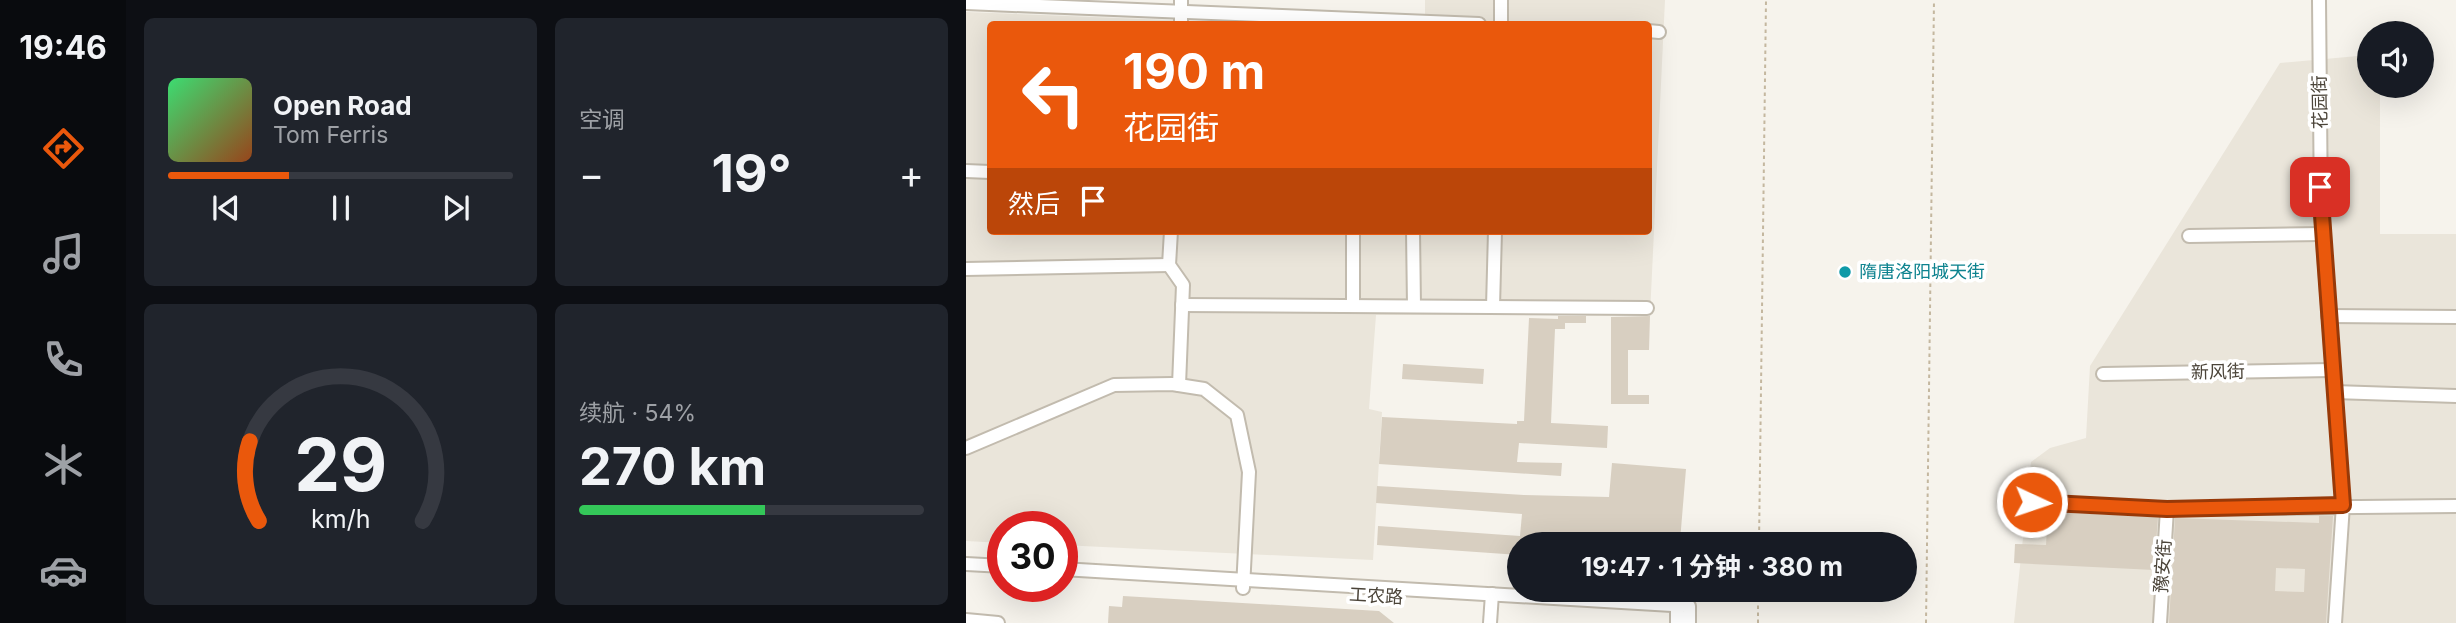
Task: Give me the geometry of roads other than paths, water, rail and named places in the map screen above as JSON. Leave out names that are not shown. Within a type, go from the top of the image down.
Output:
[{"type":"street","points":[[1501,21],[1502,0]]},
{"type":"street","name":"花园街","points":[[2319,0],[2322,234],[2343,505],[2335,623]]},
{"type":"street","points":[[966,3],[1327,21]]},
{"type":"street","points":[[966,171],[987,172]]},
{"type":"street","points":[[2189,236],[2322,234]]},
{"type":"street","points":[[1171,235],[1169,265],[1183,285],[1180,385]]},
{"type":"street","points":[[1353,235],[1353,306]]},
{"type":"street","points":[[1413,235],[1414,306]]},
{"type":"street","points":[[1493,307],[1495,235]]},
{"type":"street","points":[[966,269],[1169,265]]},
{"type":"street","points":[[1182,305],[1647,307]]},
{"type":"street","points":[[2328,316],[2456,317]]},
{"type":"street","name":"新风街","points":[[2103,374],[2333,370]]},
{"type":"street","points":[[966,447],[1114,385],[1180,385],[1204,390],[1237,415],[1249,471],[1243,584]]},
{"type":"street","points":[[2334,392],[2456,396]]},
{"type":"street","points":[[2032,502],[2167,509],[2343,505],[2456,506]]},
{"type":"street","name":"豫安街","points":[[2160,623],[2167,509]]},
{"type":"street","points":[[966,564],[987,565]]},
{"type":"street","name":"工农路","points":[[1078,570],[1243,584]]},
{"type":"street","points":[[966,572],[987,573]]},
{"type":"street","name":"工农路","points":[[1078,579],[1243,584],[1492,598],[1683,614]]},
{"type":"street","points":[[1490,623],[1492,598]]},
{"type":"street","points":[[966,620],[998,623]]},
{"type":"place","name":"隋唐洛阳城天街","points":[[1845,272]]}]
